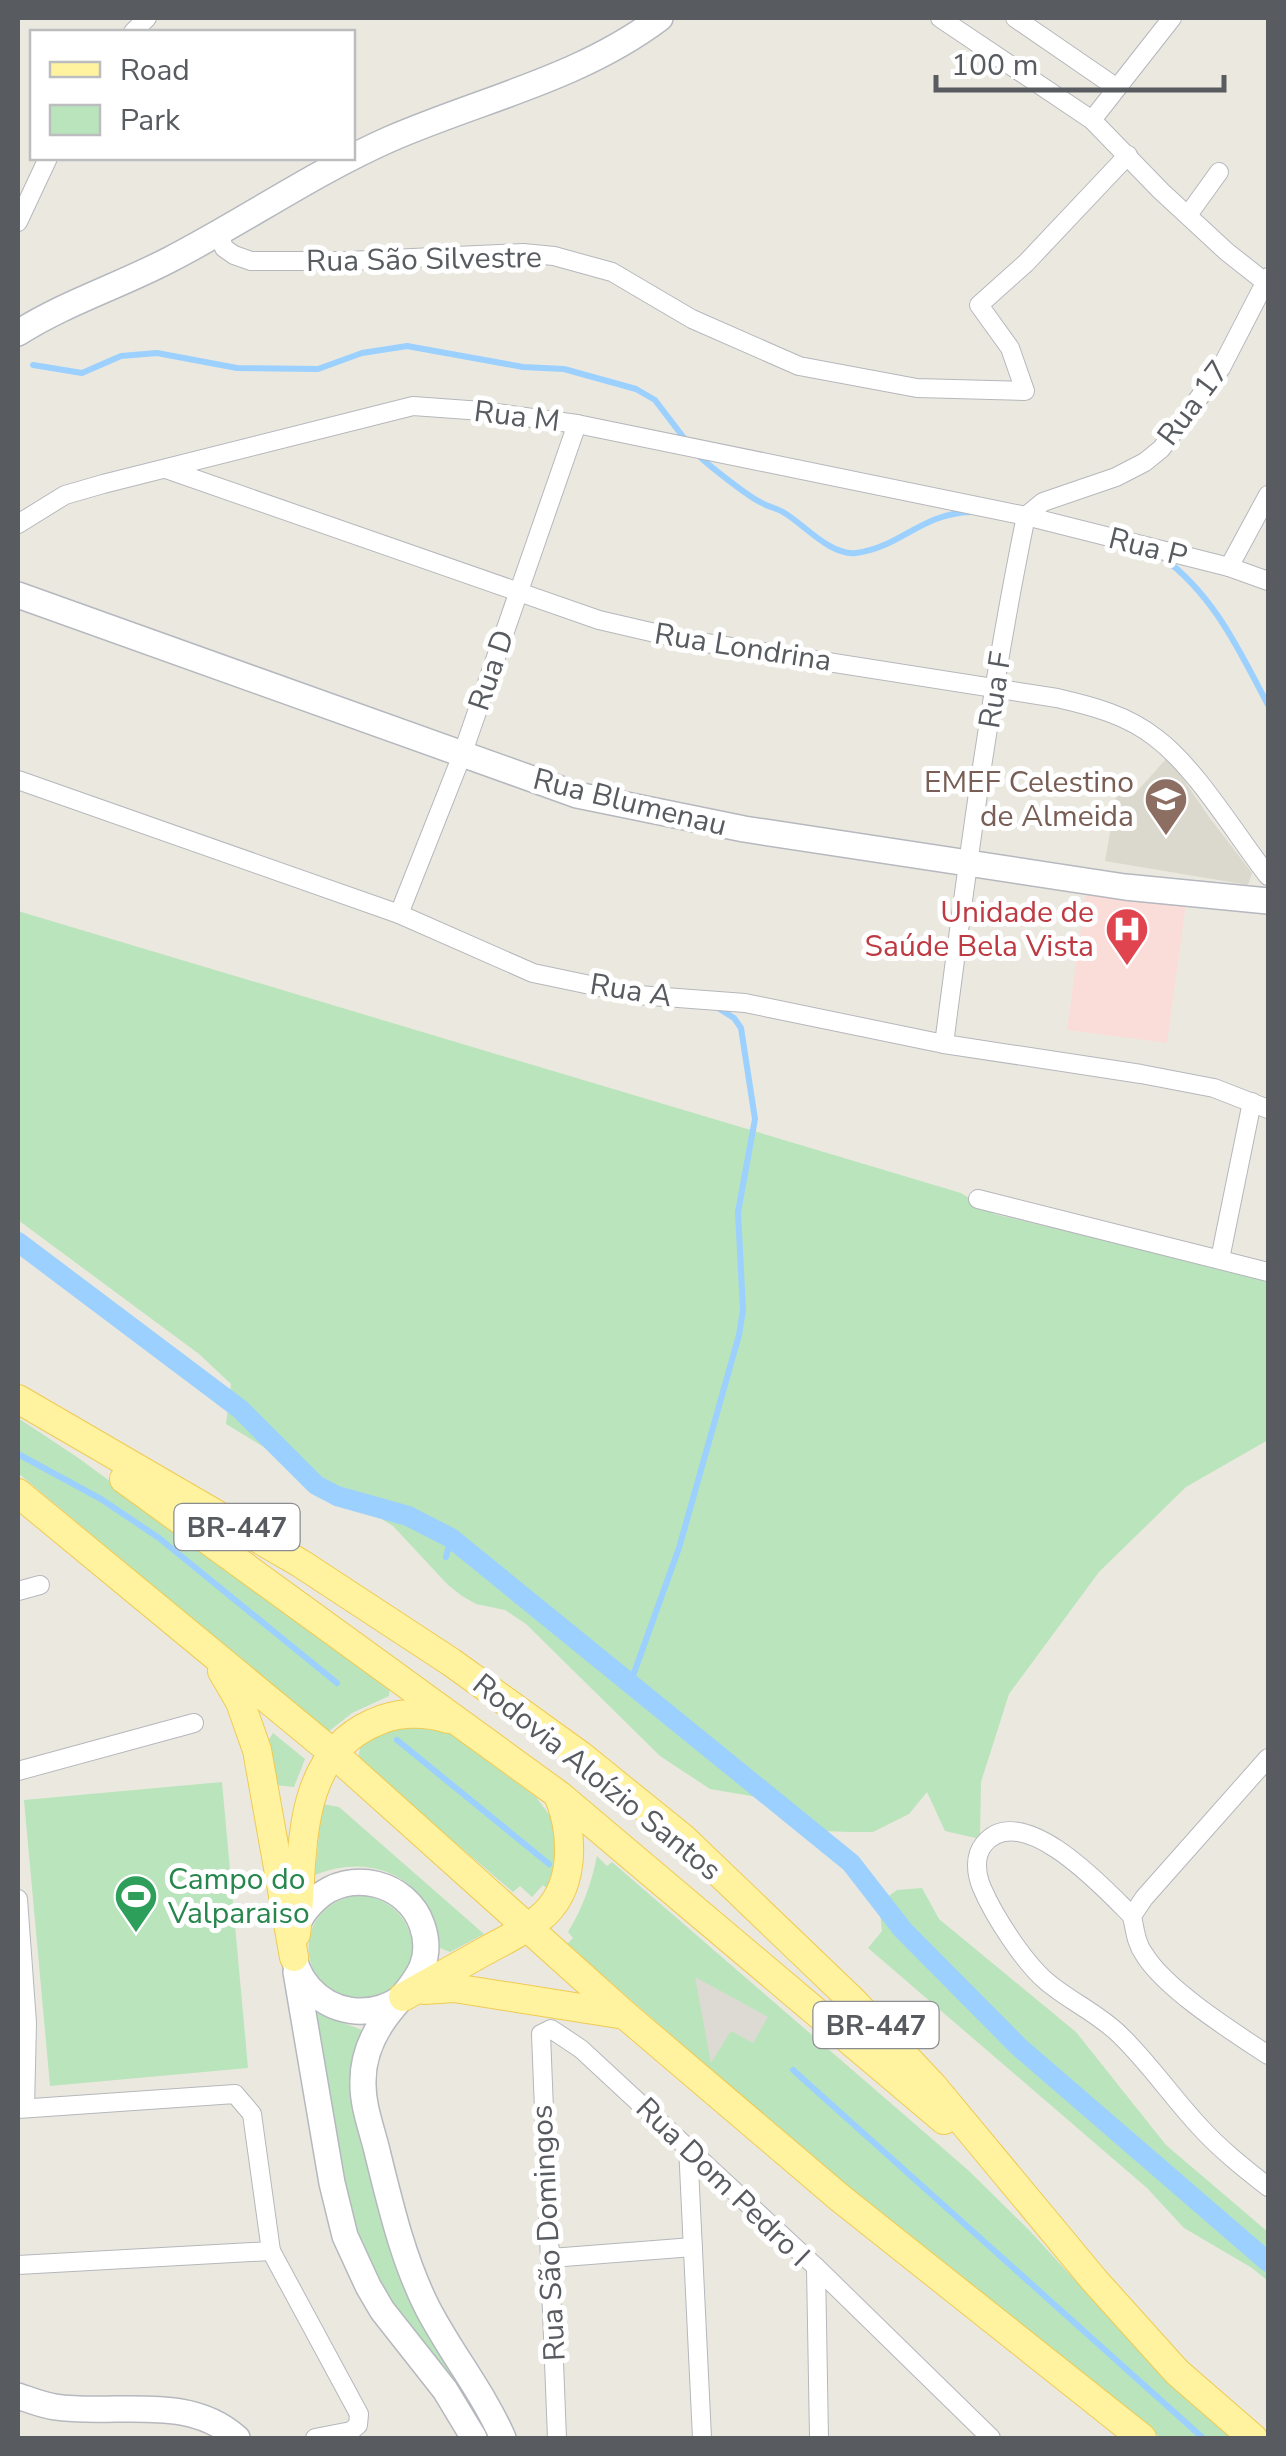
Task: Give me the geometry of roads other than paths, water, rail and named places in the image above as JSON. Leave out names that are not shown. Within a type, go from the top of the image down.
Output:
[{"type":"main road","points":[[18,1400],[558,1795],[1006,2172]]},
{"type":"main road","name":"Rodovia Aloízio Santos","points":[[18,1400],[300,1564],[451,1662],[580,1755],[684,1840],[853,2001],[933,2086],[1095,2281],[1177,2372],[1253,2438]]},
{"type":"main road","points":[[18,1493],[333,1753],[625,2016],[840,2198],[1142,2438]]},
{"type":"main road","points":[[210,1654],[240,1702],[258,1750],[295,1946]]},
{"type":"main road","points":[[295,1946],[308,1801],[318,1772],[363,1727],[381,1719],[420,1714],[459,1722]]},
{"type":"main road","points":[[404,1997],[528,1927],[553,1904],[568,1867],[571,1842],[558,1795]]},
{"type":"main road","points":[[404,1997],[436,1988],[454,1988],[625,2016]]},
{"type":"street","points":[[355,158],[378,145],[579,68],[660,18]]},
{"type":"street","points":[[940,18],[1092,120],[1161,192],[1227,252],[1267,279]]},
{"type":"street","points":[[1015,18],[1117,88]]},
{"type":"street","points":[[1092,120],[1172,18]]},
{"type":"street","name":"Rua São Silvestre","points":[[219,233],[224,248],[252,261],[347,262],[523,253],[554,256],[612,272],[692,319],[799,366],[917,388],[1025,390],[1010,348],[979,304],[1026,262],[1128,155]]},
{"type":"street","points":[[18,222],[47,160]]},
{"type":"street","points":[[18,333],[43,317],[164,262],[351,160]]},
{"type":"street","points":[[1188,216],[1219,172]]},
{"type":"street","name":"Rua 17","points":[[1026,516],[1043,502],[1116,477],[1145,462],[1161,448],[1221,368],[1267,279]]},
{"type":"street","name":"Rua M","points":[[18,524],[65,495],[413,406],[576,424],[1026,516]]},
{"type":"street","name":"Rua D","points":[[400,914],[462,756],[576,424]]},
{"type":"street","name":"Rua Londrina","points":[[166,468],[598,620],[681,639],[995,688],[1105,710],[1157,738],[1196,780],[1268,876]]},
{"type":"street","points":[[1229,567],[1268,495]]},
{"type":"street","name":"Rua P","points":[[1026,516],[1268,580]]},
{"type":"street","name":"Rua F","points":[[944,1044],[995,688],[1026,516]]},
{"type":"street","name":"Rua Blumenau","points":[[18,594],[578,795],[744,830],[1125,887],[1268,901]]},
{"type":"street","name":"Rua A","points":[[18,780],[400,914],[532,972],[638,995],[746,1003],[944,1044],[1142,1074],[1214,1088],[1260,1106]]},
{"type":"street","points":[[1220,1259],[1260,1106]]},
{"type":"street","points":[[978,1200],[1268,1272]]},
{"type":"street","points":[[18,1591],[40,1584]]},
{"type":"street","points":[[18,1771],[194,1722]]},
{"type":"street","points":[[1132,1916],[1268,1758]]},
{"type":"street","points":[[1268,2055],[1154,1968],[1137,1940],[1132,1916],[1079,1864],[1013,1830],[996,1834],[979,1852],[977,1864],[983,1891],[1030,1964],[1055,1988],[1118,2032],[1198,2126],[1268,2187]]},
{"type":"street","points":[[474,2438],[445,2390],[382,2310],[355,2262],[332,2183],[295,1946],[308,1908],[330,1889],[358,1882],[387,1887],[410,1904],[424,1930],[426,1945],[421,1974],[373,2038],[364,2068],[364,2097],[394,2221],[414,2279],[503,2438]]},
{"type":"street","points":[[18,1899],[27,2022],[21,2109],[235,2094],[252,2114],[272,2251],[360,2414],[358,2425],[351,2431],[315,2438]]},
{"type":"street","points":[[295,1946],[310,1990],[334,2008],[363,2013],[404,1997]]},
{"type":"street","name":"Rua Dom Pedro I","points":[[546,2030],[560,2033],[581,2049],[816,2267],[819,2438]]},
{"type":"street","name":"Rua São Domingos","points":[[546,2030],[541,2034],[541,2096],[557,2438]]},
{"type":"street","points":[[688,2146],[702,2438]]},
{"type":"street","points":[[550,2258],[693,2247]]},
{"type":"street","points":[[18,2265],[272,2251]]},
{"type":"street","points":[[816,2267],[991,2438]]},
{"type":"street","points":[[18,2396],[56,2407],[161,2409],[213,2422],[237,2438]]},
{"type":"waterway","points":[[33,365],[82,373],[121,356],[157,353],[237,368],[318,369],[362,353],[407,346],[523,367],[564,369],[636,389],[655,400],[687,442]]},
{"type":"waterway","points":[[695,452],[748,494],[846,553],[871,550],[938,518],[971,512]]},
{"type":"waterway","points":[[1162,557],[1211,606],[1268,705]]},
{"type":"waterway","points":[[630,1684],[679,1548],[743,1310],[738,1212],[755,1119],[741,1028],[718,1008]]},
{"type":"waterway","points":[[18,1242],[240,1409],[316,1485],[337,1496],[408,1516],[451,1538],[851,1863],[903,1930],[1019,2047],[1268,2262]]},
{"type":"waterway","points":[[18,1454],[101,1499],[159,1538],[337,1683]]},
{"type":"waterway","points":[[446,1557],[451,1538]]},
{"type":"waterway","points":[[397,1740],[549,1864]]},
{"type":"waterway","points":[[793,2070],[1203,2438]]},
{"type":"place","name":"EMEF Celestino de Almeida","points":[[1166,837]]},
{"type":"place","name":"Unidade de Saúde Bela Vista","points":[[1127,967]]},
{"type":"place","name":"Campo do Valparaiso","points":[[136,1934]]}]
